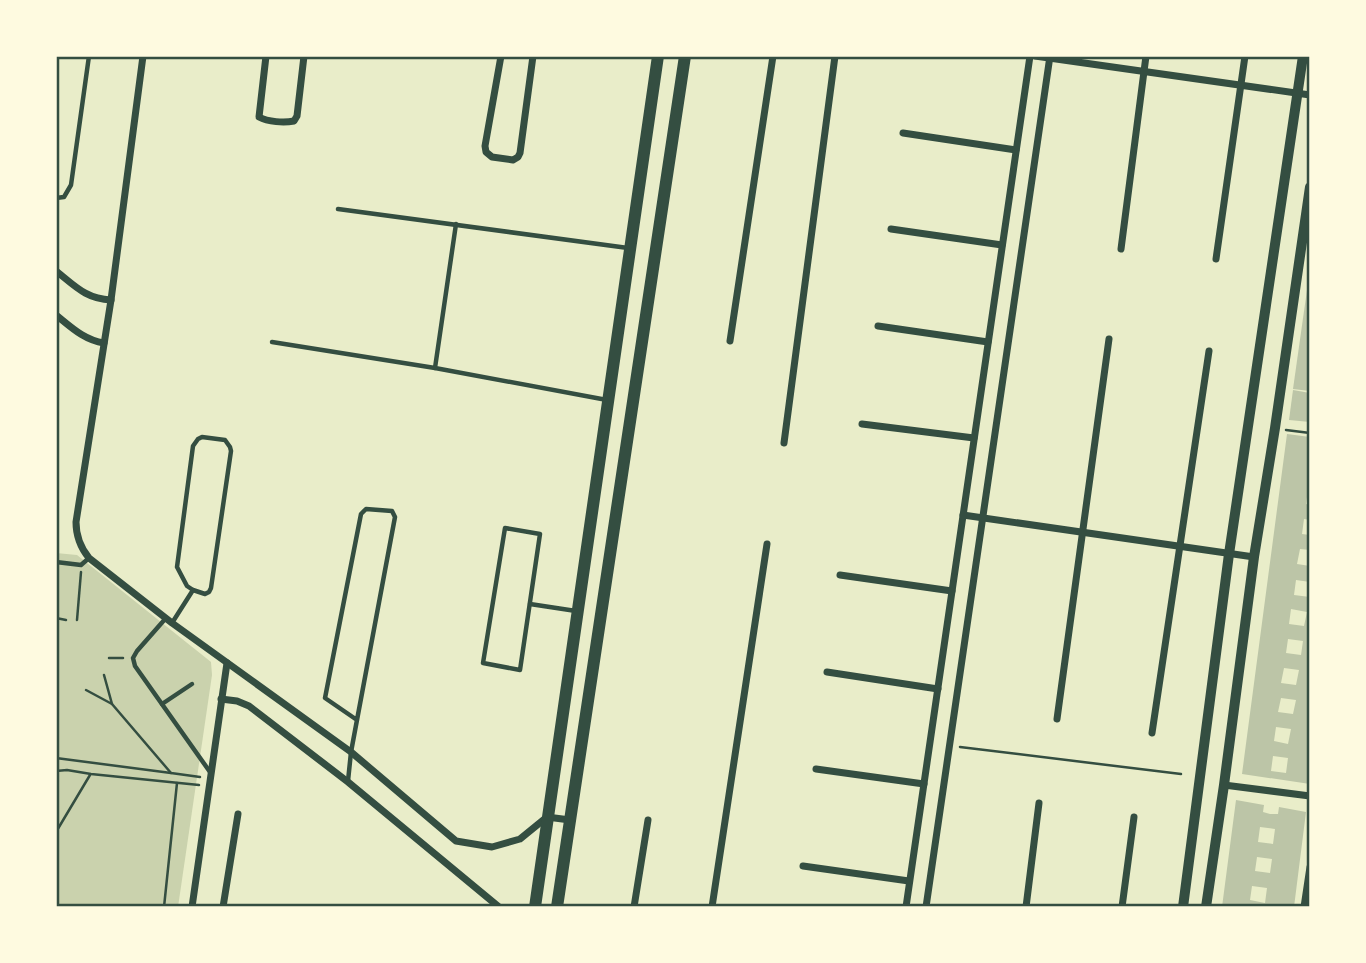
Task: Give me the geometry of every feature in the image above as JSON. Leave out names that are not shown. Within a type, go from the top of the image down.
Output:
[{"type":"main road","points":[[534,907],[658,56]]},
{"type":"main road","points":[[557,907],[685,56]]},
{"type":"street","points":[[143,56],[111,300],[76,522],[79,544],[89,558],[169,620],[351,752],[456,841],[492,847],[520,839],[547,817],[570,820]]},
{"type":"street","points":[[266,56],[259,117],[264,120],[290,122],[297,116],[304,56]]},
{"type":"street","points":[[501,56],[485,146],[486,152],[492,156],[513,160],[520,153],[533,56]]},
{"type":"street","points":[[730,341],[773,56]]},
{"type":"street","points":[[784,443],[835,56]]},
{"type":"street","points":[[906,907],[1030,56]]},
{"type":"street","points":[[1035,56],[1310,95]]},
{"type":"street","points":[[1121,249],[1146,56]]},
{"type":"street","points":[[1216,259],[1245,56]]},
{"type":"street","points":[[1183,907],[1229,554],[1303,56]]},
{"type":"street","points":[[926,907],[1050,57]]},
{"type":"street","points":[[903,133],[1016,150]]},
{"type":"street","points":[[1206,907],[1254,557],[1310,187]]},
{"type":"street","points":[[891,229],[1002,245]]},
{"type":"street","points":[[56,271],[85,295],[111,300]]},
{"type":"street","points":[[56,315],[82,335],[104,343]]},
{"type":"street","points":[[878,326],[988,342]]},
{"type":"street","points":[[1057,719],[1109,339]]},
{"type":"street","points":[[1152,733],[1209,351]]},
{"type":"street","points":[[862,424],[974,438]]},
{"type":"street","points":[[963,515],[1254,557]]},
{"type":"street","points":[[712,907],[766,544]]},
{"type":"street","points":[[840,575],[952,591]]},
{"type":"street","points":[[192,907],[227,663]]},
{"type":"street","points":[[827,672],[938,689]]},
{"type":"street","points":[[221,699],[249,706],[348,782],[489,903],[499,907]]},
{"type":"street","points":[[816,769],[924,784]]},
{"type":"street","points":[[1224,785],[1310,796]]},
{"type":"street","points":[[1026,907],[1039,803]]},
{"type":"street","points":[[223,907],[238,814]]},
{"type":"street","points":[[1122,907],[1134,817]]},
{"type":"street","points":[[634,907],[648,820]]},
{"type":"street","points":[[803,866],[909,881]]},
{"type":"street","points":[[1304,907],[1310,867]]},
{"type":"lane","points":[[56,198],[64,197],[71,186],[89,56]]},
{"type":"lane","points":[[338,209],[629,248]]},
{"type":"lane","points":[[435,368],[456,224]]},
{"type":"lane","points":[[272,342],[435,368],[607,400]]},
{"type":"lane","points":[[201,437],[221,439],[229,443],[231,451],[211,588],[205,594],[193,590],[187,586],[177,565],[194,446],[201,437]]},
{"type":"lane","points":[[348,782],[351,752],[357,720],[395,517],[392,511],[366,509],[361,514],[325,698],[357,720]]},
{"type":"lane","points":[[505,528],[540,534],[530,604],[520,670],[483,663],[505,528]]},
{"type":"lane","points":[[56,562],[81,565],[89,558]]},
{"type":"lane","points":[[193,590],[133,658],[135,666],[210,779]]},
{"type":"lane","points":[[530,604],[577,611]]},
{"type":"lane","points":[[162,704],[192,684]]},
{"type":"path","points":[[77,620],[81,565]]},
{"type":"path","points":[[56,618],[66,620]]},
{"type":"path","points":[[109,659],[133,658]]},
{"type":"path","points":[[104,675],[112,704]]},
{"type":"path","points":[[86,690],[112,704],[171,773]]},
{"type":"path","points":[[950,745],[1181,775]]},
{"type":"path","points":[[56,758],[210,779]]},
{"type":"path","points":[[56,771],[177,783],[210,779]]},
{"type":"path","points":[[56,832],[90,774]]},
{"type":"path","points":[[164,907],[177,783]]},
{"type":"green space","points":[[56,553],[77,555],[211,662],[212,675],[178,907],[56,907]]},
{"type":"building","points":[[1310,283],[1310,391],[1293,389]]},
{"type":"building","points":[[1293,390],[1310,393],[1310,422],[1289,420]]},
{"type":"building","points":[[1287,434],[1310,437],[1310,490],[1306,504],[1310,505],[1310,520],[1304,519],[1302,534],[1310,535],[1310,550],[1300,549],[1297,564],[1310,566],[1310,582],[1296,580],[1294,595],[1310,597],[1310,784],[1242,774]],"holes":[[[1291,609],[1307,612],[1304,626],[1289,624]],[[1288,639],[1303,641],[1301,655],[1286,653]],[[1284,668],[1299,670],[1296,685],[1281,683]],[[1281,698],[1296,700],[1293,714],[1278,712]],[[1276,727],[1291,729],[1288,744],[1274,741]],[[1273,756],[1288,758],[1286,773],[1271,771]]]},
{"type":"building","points":[[1236,800],[1264,805],[1263,812],[1270,814],[1278,814],[1279,807],[1306,812],[1294,907],[1222,907]],"holes":[[[1260,827],[1275,829],[1273,844],[1258,842]],[[1257,857],[1272,859],[1270,873],[1255,871]],[[1252,886],[1267,888],[1265,903],[1250,900]]]}]
